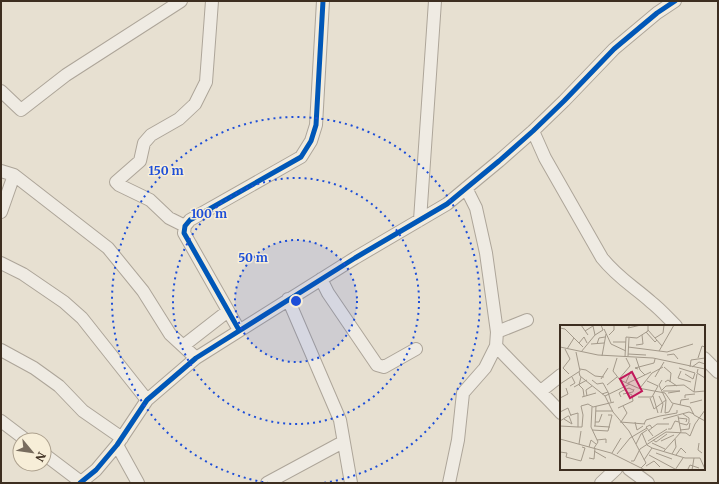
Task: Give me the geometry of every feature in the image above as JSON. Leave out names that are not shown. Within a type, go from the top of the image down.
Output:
[{"type":"street","points":[[1,91],[21,110],[66,75],[181,1]]},
{"type":"street","points":[[185,226],[169,218],[150,200],[119,185],[116,182],[140,161],[144,143],[150,135],[179,119],[196,104],[206,82],[212,1]]},
{"type":"street","points":[[239,330],[184,233],[185,226],[190,220],[300,157],[311,141],[316,126],[323,1]]},
{"type":"street","points":[[420,220],[435,1]]},
{"type":"street","points":[[52,460],[81,483],[96,470],[120,441],[147,400],[196,358],[320,279],[447,204],[533,131],[614,49],[657,13],[675,1]]},
{"type":"street","points":[[533,131],[545,158],[602,258],[621,278],[652,302],[675,325]]},
{"type":"street","points":[[1,171],[14,175],[108,248],[143,291],[170,334],[196,358]]},
{"type":"street","points":[[1,212],[14,175]]},
{"type":"street","points":[[449,483],[458,440],[463,393],[484,368],[496,346],[497,332],[486,253],[476,208],[466,188]]},
{"type":"street","points":[[1,263],[23,274],[64,302],[82,318],[147,400]]},
{"type":"street","points":[[320,279],[378,365],[384,367],[416,349]]},
{"type":"street","points":[[288,299],[340,420],[351,483]]},
{"type":"street","points":[[183,346],[228,312]]},
{"type":"street","points":[[497,332],[527,320]]},
{"type":"street","points":[[496,346],[541,390],[560,412]]},
{"type":"street","points":[[1,350],[34,368],[59,386],[83,411],[120,441],[138,483]]},
{"type":"street","points":[[705,363],[718,372]]},
{"type":"street","points":[[541,390],[560,376]]},
{"type":"street","points":[[1,421],[15,432]]},
{"type":"street","points":[[267,483],[343,442]]},
{"type":"street","points":[[601,483],[615,470]]},
{"type":"street","points":[[630,470],[648,483]]},
{"type":"cycle path","points":[[239,330],[184,233],[185,226],[190,220],[301,157],[311,141],[316,125],[323,1]]},
{"type":"cycle path","points":[[80,483],[96,470],[117,445],[147,400],[196,358],[355,258],[447,204],[533,131],[614,49],[657,13],[675,1]]}]
